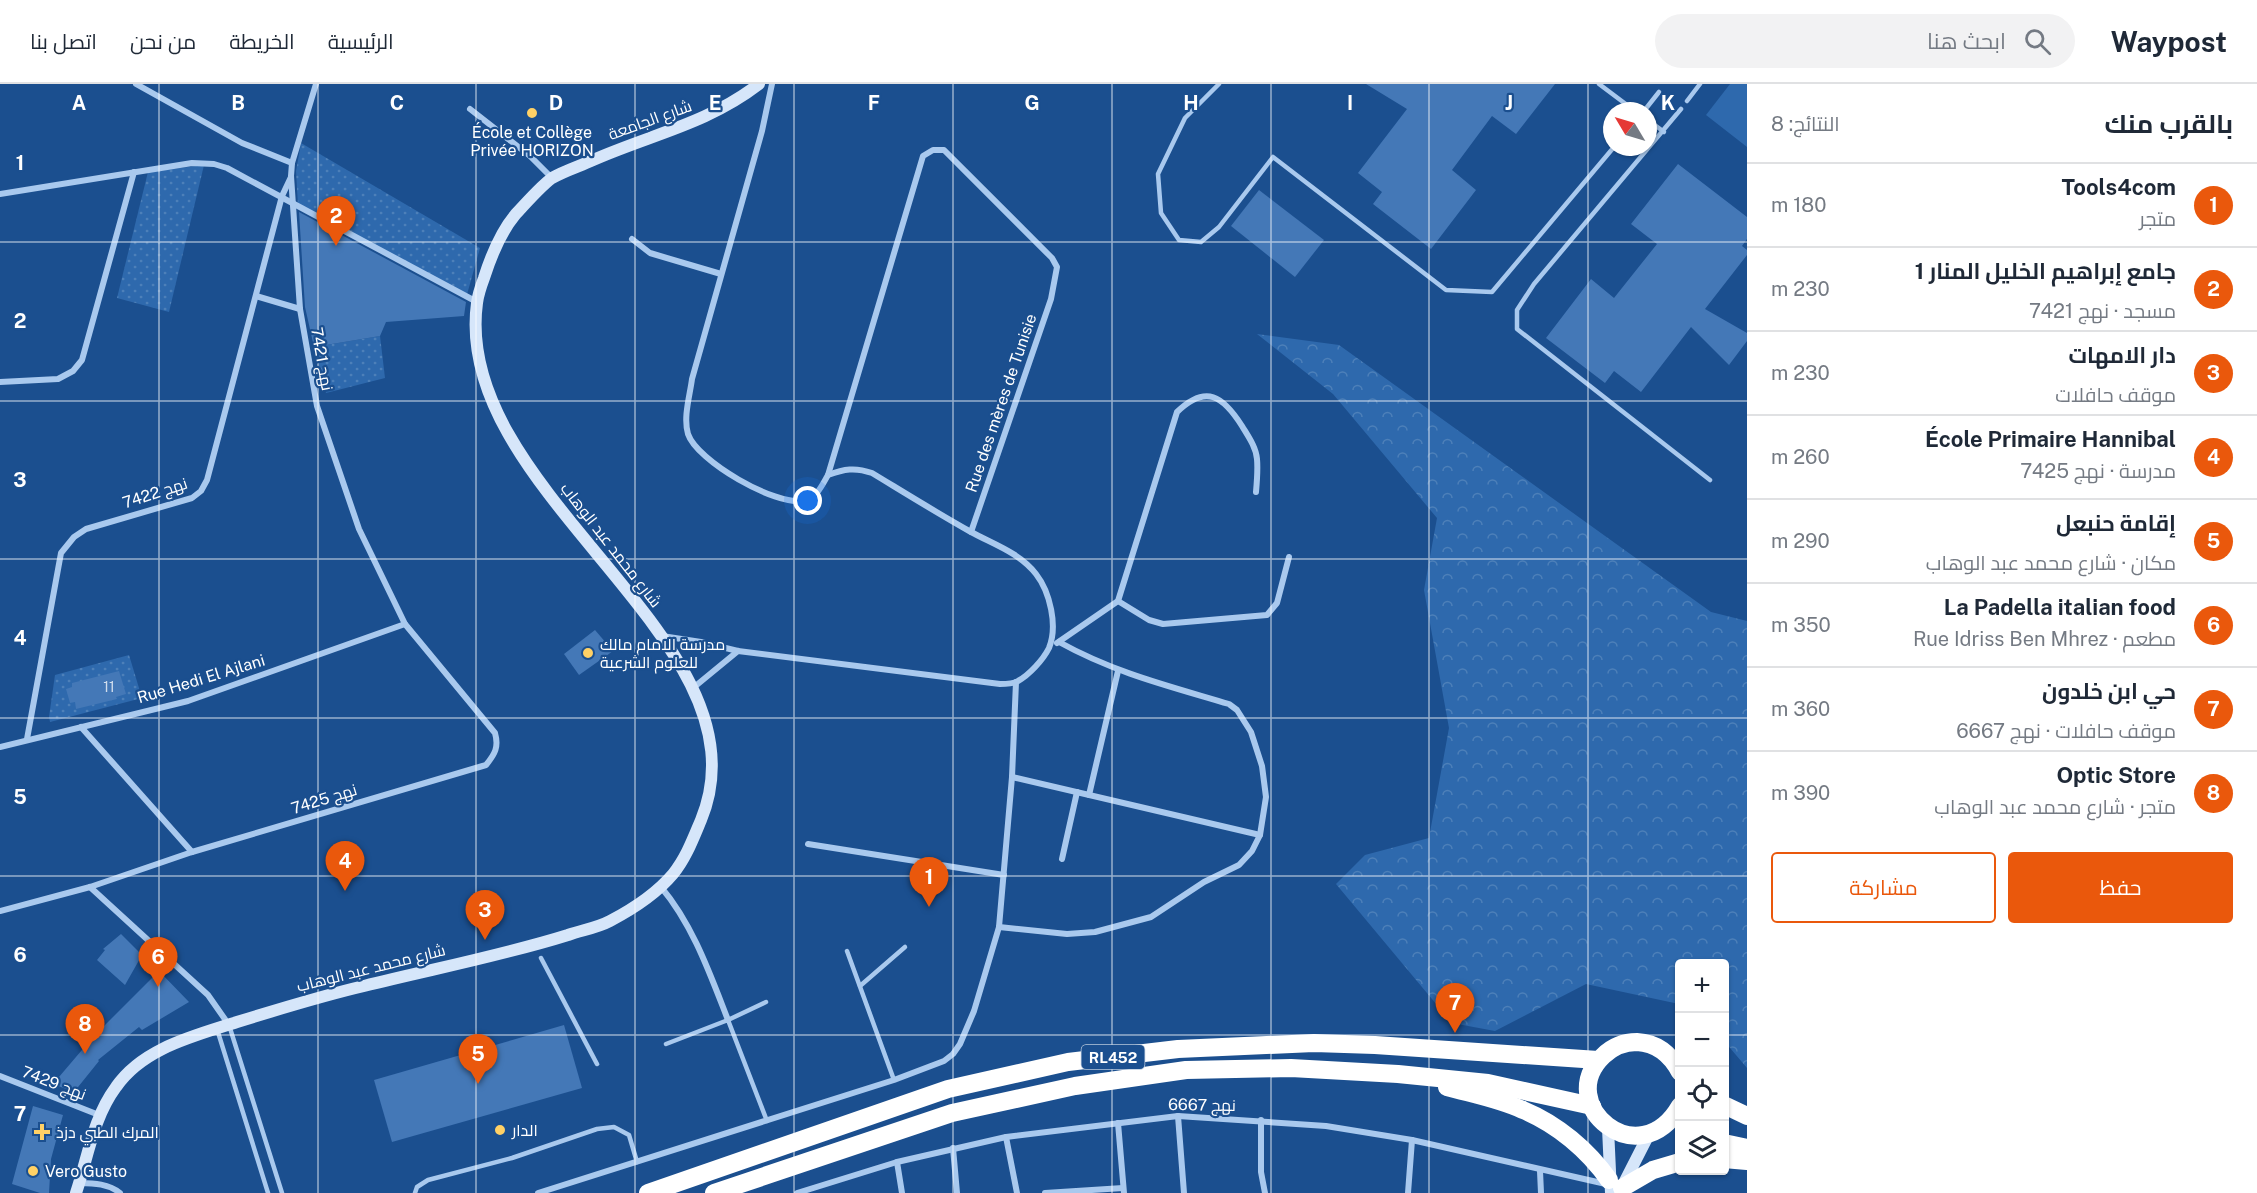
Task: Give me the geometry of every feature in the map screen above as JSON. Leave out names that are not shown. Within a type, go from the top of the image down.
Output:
[{"type":"highway","points":[[1675,1133],[1655,1132],[1628,1136],[1608,1128],[1596,1114],[1588,1094],[1589,1083],[1598,1060],[1619,1045],[1632,1042],[1657,1047],[1667,1054],[1676,1067]]},
{"type":"highway","name":"RL452","points":[[648,1193],[948,1089],[1068,1062],[1178,1049],[1314,1043],[1598,1060]]},
{"type":"highway","name":"RL452","points":[[714,1193],[952,1113],[1075,1086],[1198,1070],[1291,1068],[1417,1076],[1488,1083],[1592,1106]]},
{"type":"highway","points":[[1417,1076],[1521,1109],[1547,1121],[1581,1148],[1614,1188],[1653,1170],[1675,1163]]},
{"type":"highway","points":[[1729,1107],[1747,1116]]},
{"type":"highway","points":[[1655,1132],[1675,1114]]},
{"type":"highway","points":[[1729,1144],[1747,1148]]},
{"type":"highway","points":[[1729,1160],[1747,1161]]},
{"type":"street","name":"نهج 7421","points":[[316,84],[292,163],[291,176],[300,309],[317,406],[359,529],[405,624]]},
{"type":"street","name":"شارع الجامعة","points":[[477,302],[497,243],[512,218],[552,178],[624,147],[696,122],[735,103],[759,84]]},
{"type":"street","points":[[661,636],[738,651],[977,683],[1000,684],[1016,682],[1035,666],[1050,645],[1053,626],[1046,590],[1036,573],[1001,547],[971,532],[872,473],[859,469],[846,469],[828,475],[817,494],[803,501],[783,499],[746,484],[697,449],[688,433],[687,413],[692,379],[762,131],[772,84]]},
{"type":"street","points":[[139,85],[231,137],[292,163]]},
{"type":"street","points":[[470,110],[530,156],[552,178]]},
{"type":"street","name":"Rue des mères de Tunisie","points":[[828,475],[923,156],[933,150],[944,150],[1052,258],[1057,267],[1055,282],[971,532]]},
{"type":"street","points":[[0,194],[192,163],[214,164],[227,168],[294,202],[477,302]]},
{"type":"street","points":[[0,382],[58,379],[73,371],[82,360],[134,172]]},
{"type":"street","name":"نهج 7422","points":[[27,739],[61,552],[74,537],[86,529],[192,498],[201,491],[207,480],[282,196],[291,176]]},
{"type":"street","points":[[632,239],[650,253],[721,274]]},
{"type":"street","points":[[256,296],[300,309]]},
{"type":"street","name":"شارع محمد عبد الوهاب","points":[[78,1188],[99,1115],[116,1086],[136,1064],[162,1048],[335,992],[542,943],[606,924],[661,886],[689,851],[707,806],[712,766],[710,732],[693,688],[661,636],[524,460],[498,416],[484,381],[476,343],[477,302]]},
{"type":"street","points":[[1050,645],[1059,642],[1118,601],[1177,412],[1186,403],[1197,397],[1209,395],[1219,399],[1231,410],[1255,448],[1256,492]]},
{"type":"street","points":[[1118,601],[1149,620],[1163,624],[1267,615],[1277,603],[1289,557]]},
{"type":"street","name":"Rue Hedi El Ajlani","points":[[0,747],[188,701],[405,624]]},
{"type":"street","name":"نهج 7425","points":[[0,911],[90,887],[192,852],[486,765],[498,745],[495,733],[405,624]]},
{"type":"street","points":[[999,927],[1076,933],[1095,932],[1151,917],[1203,882],[1239,865],[1252,851],[1260,835],[1266,797],[1262,766],[1251,732],[1237,710],[1229,704],[1118,671],[1059,642]]},
{"type":"street","points":[[693,688],[738,651]]},
{"type":"street","points":[[1089,795],[1118,671]]},
{"type":"street","points":[[538,1193],[894,1080],[944,1061],[953,1054],[960,1044],[974,1011],[999,927],[1012,777],[1016,682]]},
{"type":"street","points":[[81,727],[192,852]]},
{"type":"street","points":[[1012,777],[1260,835]]},
{"type":"street","points":[[1062,858],[1077,792]]},
{"type":"street","points":[[808,844],[1004,875]]},
{"type":"street","points":[[661,886],[673,901],[698,945],[728,1020]]},
{"type":"street","points":[[90,887],[208,995],[229,1025]]},
{"type":"street","name":"نهج 7429","points":[[0,1076],[99,1115]]},
{"type":"street","points":[[1178,1116],[1184,1193]]},
{"type":"street","name":"نهج 6667","points":[[797,1193],[810,1191],[897,1162],[1006,1137],[1178,1116],[1326,1126],[1412,1140],[1614,1188]]},
{"type":"street","points":[[1261,1120],[1261,1172],[1265,1193]]},
{"type":"street","points":[[1045,1193],[1124,1190],[1118,1123]]},
{"type":"street","points":[[1608,1128],[1614,1188]]},
{"type":"street","points":[[1614,1188],[1655,1132]]},
{"type":"street","points":[[1006,1137],[1017,1193]]},
{"type":"street","points":[[1408,1193],[1412,1140]]},
{"type":"street","points":[[953,1148],[957,1193]]},
{"type":"street","points":[[897,1162],[902,1193]]},
{"type":"street","points":[[1540,1171],[1541,1193]]},
{"type":"street","points":[[78,1188],[96,1183],[120,1193]]},
{"type":"lane","points":[[1219,84],[1185,118],[1158,174],[1161,213],[1179,240],[1201,242],[1219,227],[1273,157],[1446,290],[1492,292],[1606,156]]},
{"type":"lane","points":[[1599,84],[1623,102]]},
{"type":"lane","points":[[1688,101],[1700,84]]},
{"type":"lane","points":[[1651,102],[1659,92]]},
{"type":"lane","points":[[1681,109],[1534,284],[1517,310],[1517,329],[1710,480]]},
{"type":"lane","points":[[1657,127],[1664,132]]},
{"type":"lane","points":[[860,986],[905,947]]},
{"type":"lane","points":[[847,951],[894,1080]]},
{"type":"lane","points":[[541,958],[597,1064]]},
{"type":"lane","points":[[666,1044],[728,1020],[766,1002]]},
{"type":"lane","points":[[728,1020],[767,1121]]},
{"type":"lane","points":[[229,1025],[282,1193]]},
{"type":"lane","points":[[217,1029],[268,1193]]},
{"type":"lane","points":[[415,1193],[417,1187],[428,1180],[512,1158],[597,1129],[614,1126],[628,1135],[637,1162]]},
{"type":"green space","points":[[1730,84],[1747,84],[1747,147],[1706,115]]},
{"type":"green space","points":[[301,143],[480,248],[466,298],[298,206],[296,171]]},
{"type":"green space","points":[[204,165],[169,312],[117,298],[148,172]]},
{"type":"green space","points":[[1257,334],[1339,345],[1711,612],[1747,621],[1747,1068],[1729,1047],[1729,959],[1675,959],[1675,1003],[1586,984],[1495,1031],[1452,1023],[1336,884],[1365,855],[1429,838],[1449,728],[1424,590],[1437,518],[1333,394]]},
{"type":"green space","points":[[380,336],[385,378],[326,393],[314,347]]},
{"type":"green space","points":[[129,655],[142,698],[50,722],[55,675]]},
{"type":"building","points":[[1366,84],[1555,84],[1516,134],[1492,116],[1452,170],[1476,190],[1431,249],[1373,204],[1382,192],[1358,173],[1407,109]]},
{"type":"building","points":[[1678,164],[1747,217],[1747,239],[1742,246],[1747,250],[1747,255],[1705,309],[1747,333],[1747,341],[1729,365],[1691,327],[1641,392],[1614,371],[1605,383],[1546,338],[1591,279],[1614,298],[1657,244],[1631,224]]},
{"type":"building","points":[[1259,190],[1324,240],[1295,277],[1231,226]]},
{"type":"building","points":[[299,212],[466,302],[464,316],[386,322],[380,336],[314,347],[305,307]]},
{"type":"building","name":"مدرسة الامام مالك للعلوم الشرعية","points":[[595,630],[613,651],[579,675],[564,654]]},
{"type":"building","points":[[119,671],[126,694],[116,697],[117,699],[76,709],[75,702],[70,703],[66,689],[72,687],[72,683]]},
{"type":"building","points":[[121,934],[142,955],[125,985],[97,960],[105,950],[103,949]]},
{"type":"building","points":[[159,971],[189,1002],[142,1030],[139,1027],[98,1060],[74,1092],[53,1084],[93,1037]]},
{"type":"building","points":[[564,1025],[582,1088],[392,1142],[374,1080]]},
{"type":"building","points":[[33,1106],[63,1115],[51,1159],[49,1193],[40,1193],[12,1184]]},
{"type":"place","name":"École et Collège Privée HORIZON","points":[[532,113]]},
{"type":"place","name":"جامع إبراهيم الخليل المنار 1","points":[[336,246]]},
{"type":"place","name":"مدرسة الامام مالك للعلوم الشرعية","points":[[588,653]]},
{"type":"place","name":"École Primaire Hannibal","points":[[345,891]]},
{"type":"place","name":"Tools4com","points":[[929,907]]},
{"type":"place","name":"دار الامهات","points":[[485,940]]},
{"type":"place","name":"La Padella italian food","points":[[158,987]]},
{"type":"place","name":"حي ابن خلدون","points":[[1455,1033]]},
{"type":"place","name":"Optic Store","points":[[85,1054]]},
{"type":"place","name":"إقامة حنبعل","points":[[478,1084]]},
{"type":"place","name":"الدار","points":[[500,1130]]},
{"type":"place","name":"المرك الطبي دزذ","points":[[42,1132]]},
{"type":"place","name":"Vero Gusto","points":[[33,1171]]}]
